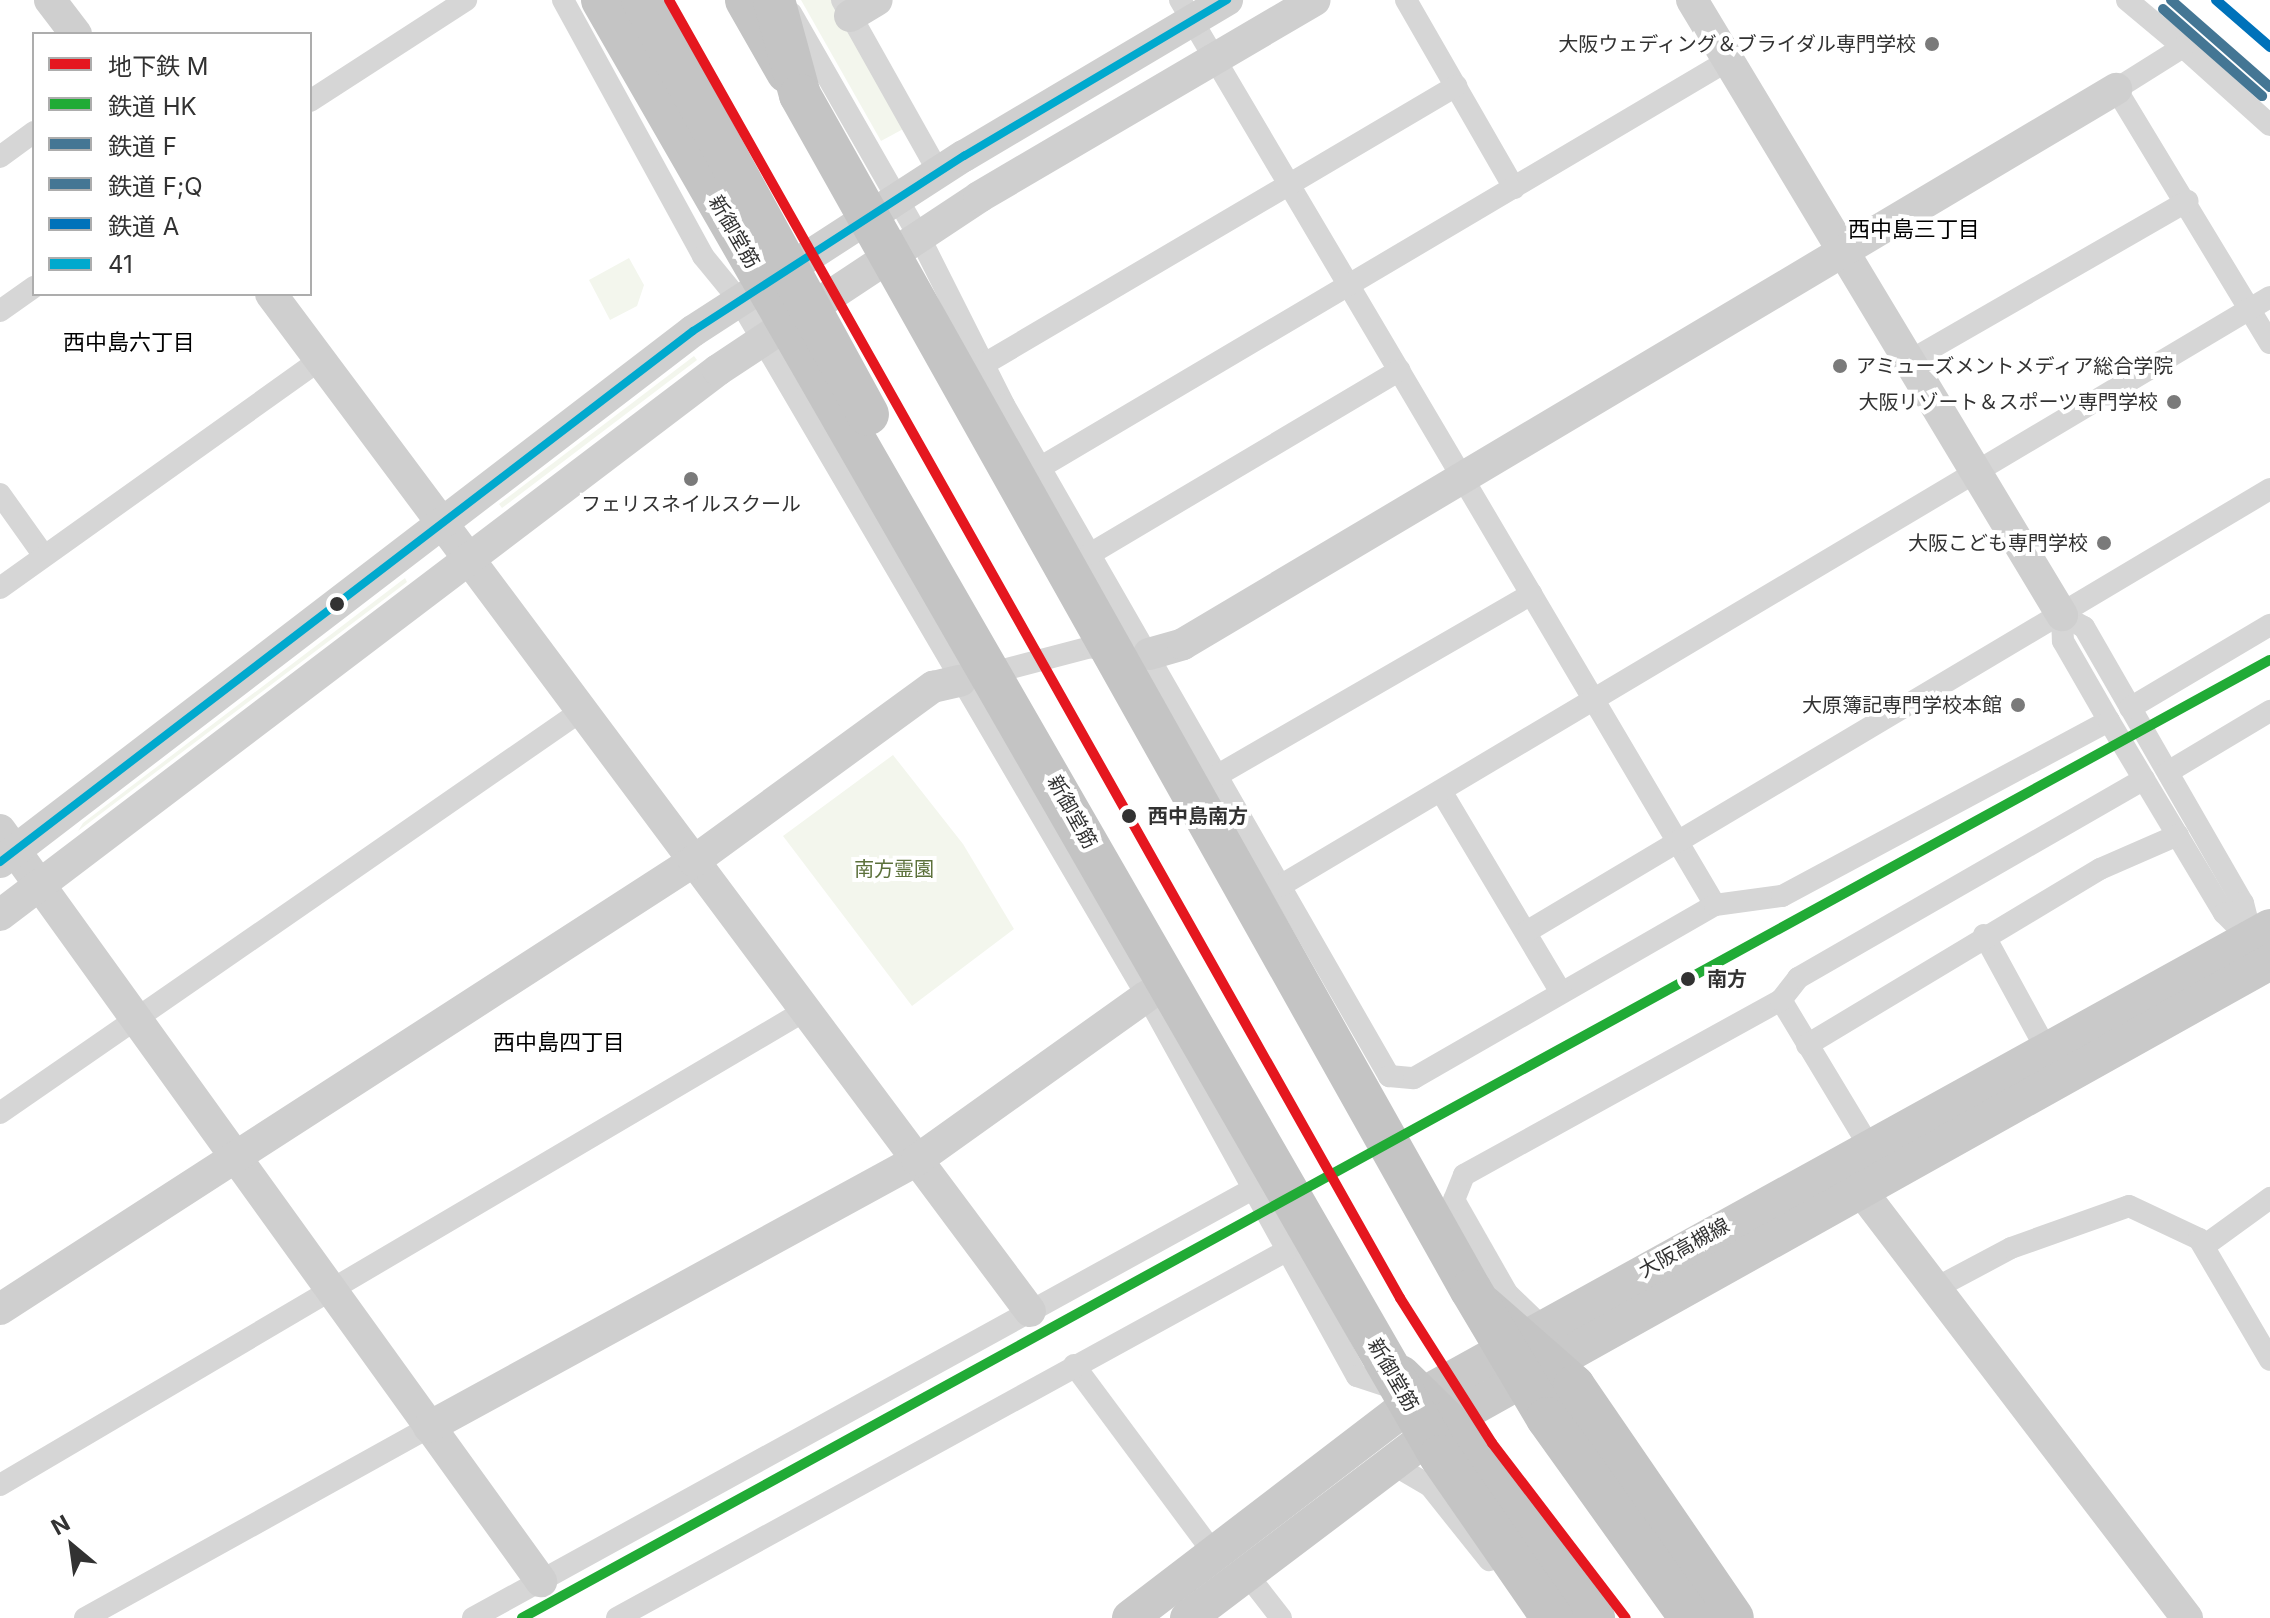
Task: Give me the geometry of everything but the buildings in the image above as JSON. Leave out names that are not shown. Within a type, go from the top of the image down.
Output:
[{"type":"highway","points":[[602,0],[752,290],[1386,1360],[1433,1409],[1594,1618]]},
{"type":"highway","name":"新御堂筋","points":[[602,0],[972,632],[1440,1456],[1552,1618]]},
{"type":"highway","points":[[642,0],[835,343],[972,632]]},
{"type":"highway","points":[[762,3],[800,95],[1471,1290],[1547,1418],[1712,1609]]},
{"type":"highway","points":[[762,3],[884,206],[1134,654],[1234,859],[1483,1306],[1546,1353],[1712,1609]]},
{"type":"main road","name":"大阪高槻線","points":[[1546,1353],[1869,1146],[2045,1047],[2264,947]]},
{"type":"main road","name":"大阪高槻線","points":[[1188,1618],[1230,1564],[1433,1409],[1859,1188],[2264,947]]},
{"type":"main road","name":"大阪高槻線","points":[[1130,1618],[1230,1564],[1389,1462],[1433,1409]]},
{"type":"street","points":[[50,0],[74,32]]},
{"type":"street","points":[[312,100],[466,0]]},
{"type":"street","points":[[563,0],[703,256],[752,290]]},
{"type":"street","points":[[541,1581],[39,886],[5,847],[752,290],[939,173],[1186,10],[1227,0]]},
{"type":"street","points":[[0,915],[468,558],[777,332],[907,247],[1315,0]]},
{"type":"street","points":[[1406,0],[1514,188]]},
{"type":"street","points":[[1692,0],[1845,249],[2062,615],[2063,641],[2224,913],[2264,947]]},
{"type":"street","points":[[2127,0],[2270,125]]},
{"type":"street","points":[[856,5],[939,173]]},
{"type":"street","points":[[1186,10],[1715,905]]},
{"type":"street","points":[[0,1309],[235,1161],[694,861],[933,687],[1091,647],[1134,654],[1183,644],[2183,47]]},
{"type":"street","points":[[1041,467],[1729,60]]},
{"type":"street","points":[[969,362],[1456,86]]},
{"type":"street","points":[[2116,89],[2187,201],[2270,343]]},
{"type":"street","points":[[0,157],[32,133]]},
{"type":"street","points":[[1911,360],[2187,201]]},
{"type":"street","points":[[907,247],[952,303],[969,362],[1041,467],[1090,554],[1134,654],[1218,775],[1389,1076],[1414,1078],[1715,905],[1782,896],[2109,721]]},
{"type":"street","points":[[0,311],[32,288]]},
{"type":"street","points":[[272,296],[1030,1311]]},
{"type":"street","points":[[1280,886],[2270,297]]},
{"type":"street","points":[[952,303],[969,362]]},
{"type":"street","points":[[0,588],[320,360]]},
{"type":"street","points":[[1090,554],[1400,370]]},
{"type":"street","points":[[1526,932],[2270,489]]},
{"type":"street","points":[[0,494],[44,556]]},
{"type":"street","points":[[1218,775],[1532,594]]},
{"type":"street","points":[[2062,615],[2084,627],[2243,903],[2264,947]]},
{"type":"street","points":[[2130,708],[2270,625]]},
{"type":"street","points":[[978,676],[1251,1190],[1357,1376],[1433,1409]]},
{"type":"street","points":[[0,1113],[581,711]]},
{"type":"street","points":[[2168,772],[2270,711]]},
{"type":"street","points":[[1755,1618],[1546,1353],[1507,1293],[1454,1200],[1459,1179],[1781,1000],[1798,978],[2144,779]]},
{"type":"street","points":[[1441,791],[1561,992]]},
{"type":"street","points":[[1234,805],[1234,859]]},
{"type":"street","points":[[1807,1045],[1984,935],[2100,869],[2178,835]]},
{"type":"street","points":[[1984,935],[2045,1047]]},
{"type":"street","points":[[85,1618],[917,1160],[1147,996]]},
{"type":"street","points":[[1781,1000],[1869,1146]]},
{"type":"street","points":[[0,1485],[806,1010]]},
{"type":"street","points":[[1859,1188],[2187,1618]]},
{"type":"street","points":[[473,1618],[1251,1190]]},
{"type":"street","points":[[2204,1246],[2270,1198]]},
{"type":"street","points":[[1934,1289],[2023,1243],[2129,1206],[2204,1246],[2270,1360]]},
{"type":"street","points":[[617,1618],[1286,1251]]},
{"type":"street","points":[[1074,1365],[1230,1564],[1281,1618]]},
{"type":"street","points":[[1389,1462],[1430,1486],[1534,1618]]},
{"type":"green space","points":[[801,0],[833,0],[905,128],[881,141]]},
{"type":"green space","points":[[629,258],[644,285],[637,306],[610,320],[589,280]]},
{"type":"green space","points":[[694,356],[697,360],[502,508],[499,504]]},
{"type":"green space","points":[[405,578],[407,582],[78,831],[83,823]]},
{"type":"green space","name":"南方霊園","points":[[893,755],[963,844],[1014,929],[912,1006],[783,836]]},
{"type":"metro line","name":"M","points":[[669,0],[1400,1298],[1492,1443],[1626,1618]]},
{"type":"rail line","name":"F","points":[[2171,0],[2270,87]]},
{"type":"rail line","name":"A","points":[[2216,0],[2270,47]]},
{"type":"rail line","name":"F;Q","points":[[2163,9],[2262,96]]},
{"type":"rail line","name":"HK","points":[[522,1618],[2270,660]]},
{"type":"transit line","name":"41","points":[[0,862],[693,331],[964,156],[1227,0]]},
{"type":"place","name":"大阪ウェディング＆ブライダル専門学校","points":[[1932,44]]},
{"type":"place","name":"アミューズメントメディア総合学院","points":[[1840,366]]},
{"type":"place","name":"大阪リゾート＆スポーツ専門学校","points":[[2174,402]]},
{"type":"place","name":"フェリスネイルスクール","points":[[691,479]]},
{"type":"place","name":"大阪こども専門学校","points":[[2104,543]]},
{"type":"place","name":"大原簿記専門学校本館","points":[[2018,705]]},
{"type":"place","name":"西中島南方","points":[[1129,816]]},
{"type":"place","name":"南方","points":[[1688,979]]},
{"type":"district","name":"西中島三丁目","points":[[1914,230]]},
{"type":"district","name":"西中島六丁目","points":[[129,343]]},
{"type":"district","name":"西中島四丁目","points":[[559,1043]]}]
